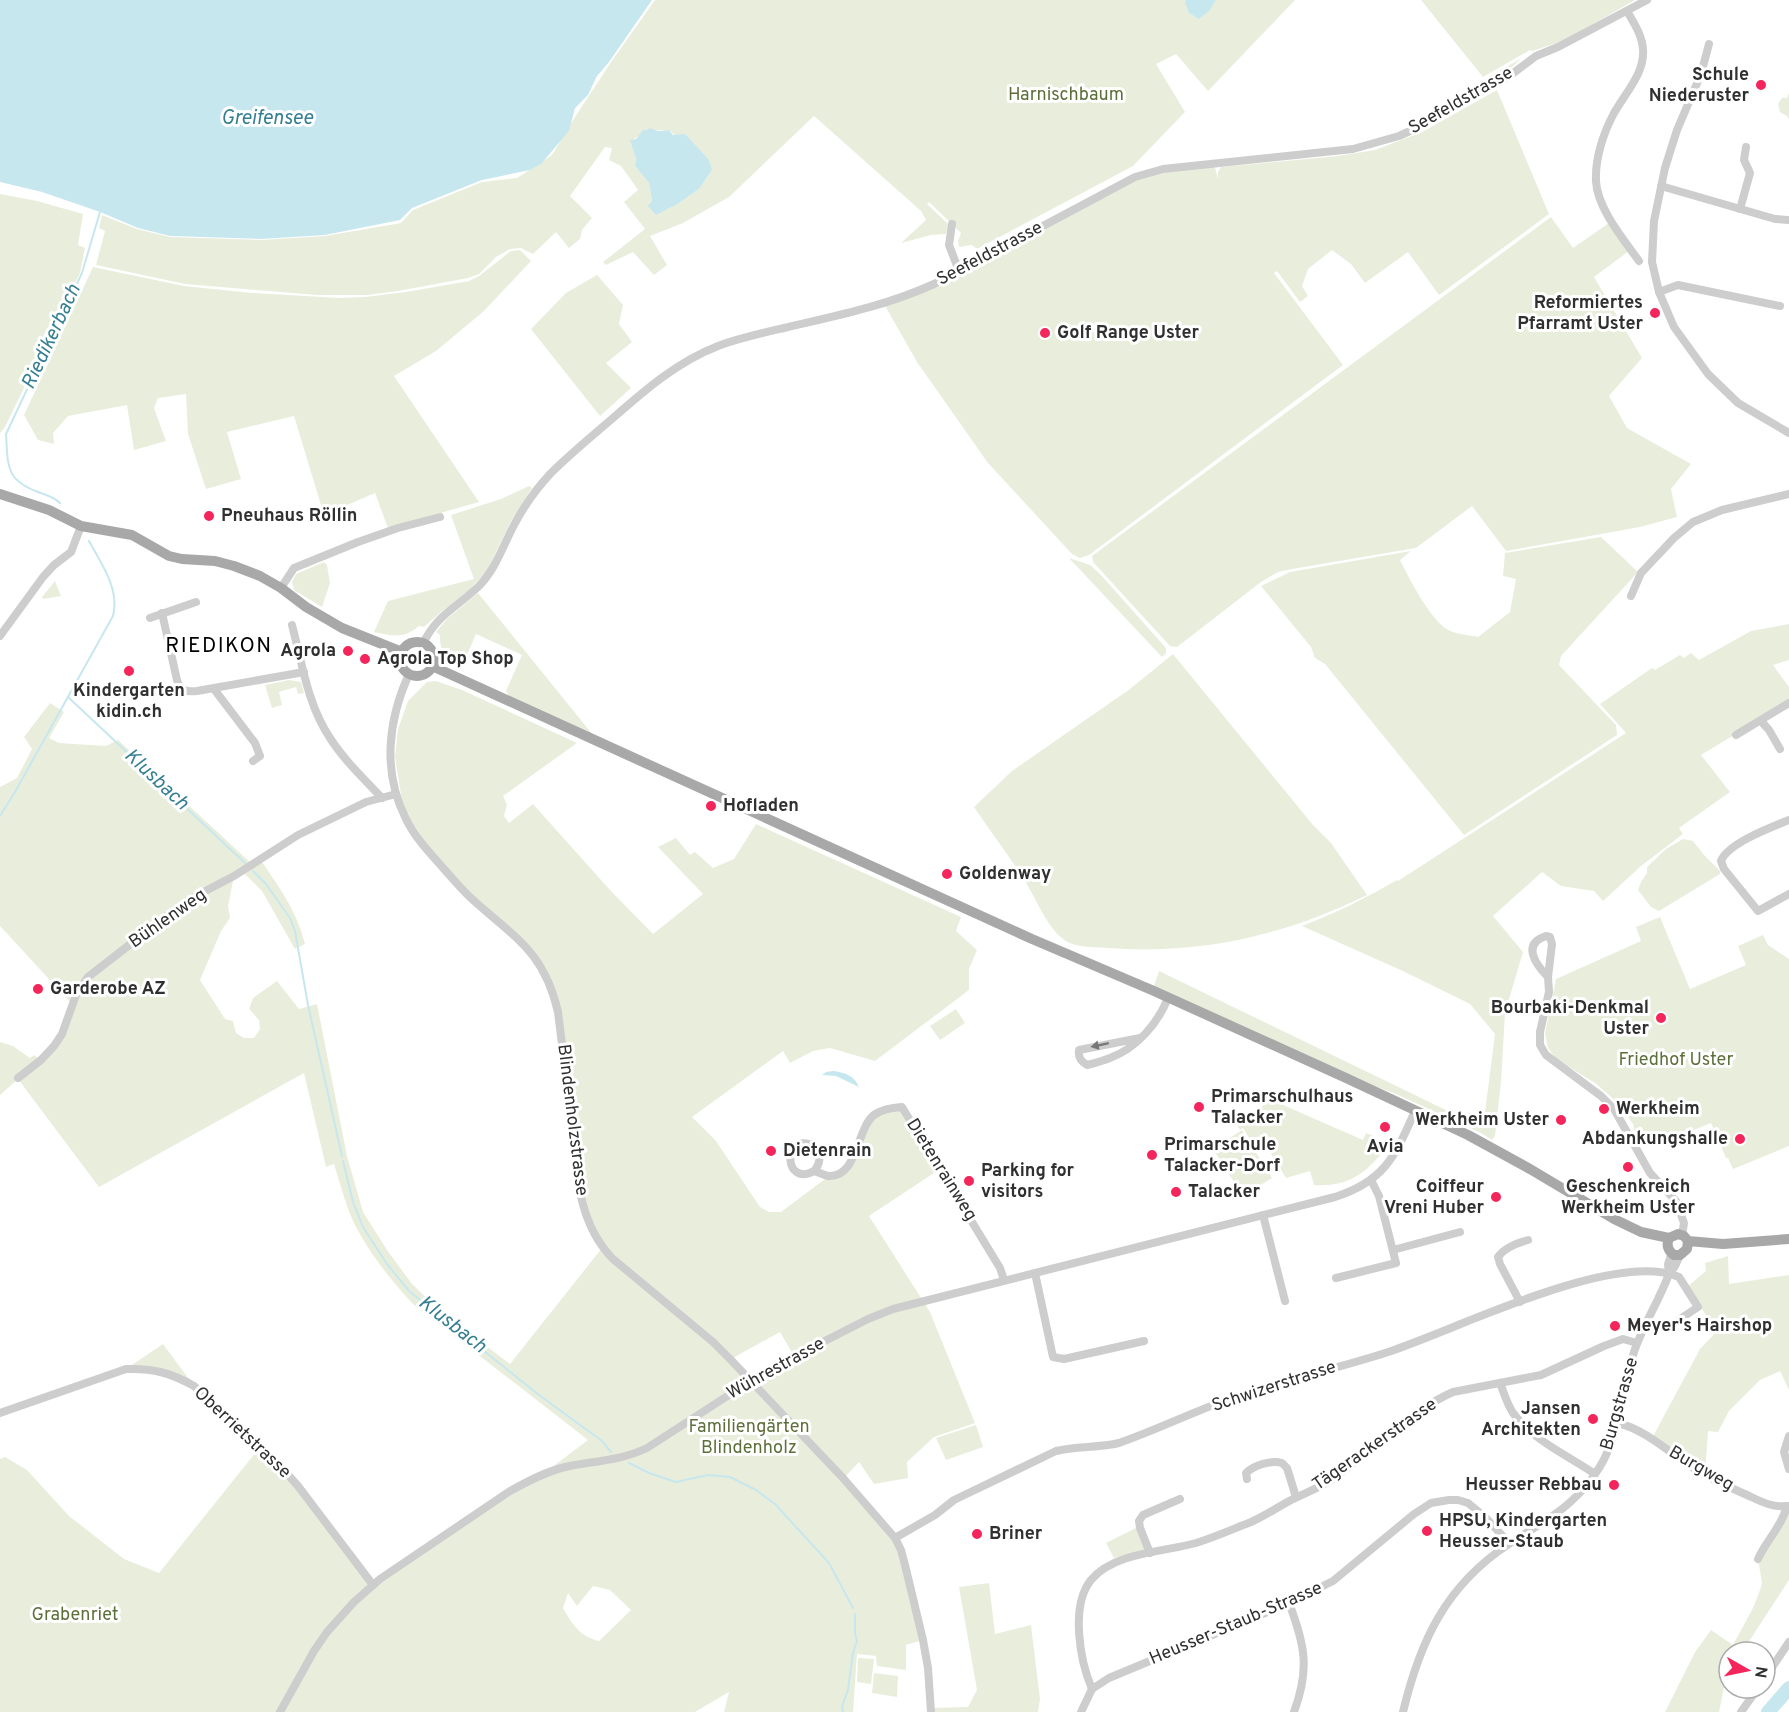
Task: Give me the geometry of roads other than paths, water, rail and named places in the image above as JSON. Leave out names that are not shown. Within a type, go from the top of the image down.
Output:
[{"type":"main road","points":[[0,494],[49,510],[81,526],[132,535],[175,558],[211,560],[260,576],[342,628],[402,652]]},
{"type":"main road","points":[[418,642],[423,644],[431,651],[432,666],[424,674],[414,676],[405,671],[400,662],[402,652],[408,644],[418,642]]},
{"type":"main road","points":[[432,666],[1468,1135],[1614,1219],[1641,1232],[1678,1245],[1701,1248],[1716,1244],[1789,1239]]},
{"type":"street","name":"Seefeldstrasse","points":[[423,644],[438,620],[480,585],[491,571],[525,506],[551,473],[645,390],[696,356],[746,337],[884,304],[926,288],[1135,177],[1163,170],[1353,149],[1399,136],[1429,122],[1508,77],[1536,56],[1558,47],[1647,0]]},
{"type":"street","points":[[1627,11],[1640,34],[1643,60],[1640,71],[1604,134],[1597,165],[1596,183],[1602,203],[1639,261]]},
{"type":"street","points":[[1709,44],[1701,74],[1677,130],[1661,186],[1654,221],[1652,262],[1659,292],[1674,327],[1708,374],[1738,403],[1789,433]]},
{"type":"street","points":[[1740,209],[1750,173],[1744,159],[1746,147]]},
{"type":"street","points":[[1661,186],[1775,219],[1789,220]]},
{"type":"street","points":[[952,224],[949,245],[959,271]]},
{"type":"street","points":[[1659,292],[1678,285],[1780,306]]},
{"type":"street","points":[[1631,596],[1641,573],[1674,538],[1693,522],[1722,510],[1789,494]]},
{"type":"street","points":[[281,588],[294,568],[398,528],[440,517]]},
{"type":"street","points":[[0,636],[43,577],[72,550],[81,526]]},
{"type":"street","points":[[150,618],[196,602]]},
{"type":"street","points":[[162,613],[177,680],[185,691],[191,692],[304,672]]},
{"type":"street","points":[[292,625],[314,707],[329,737],[382,798]]},
{"type":"street","name":"Blindenholzstrasse","points":[[409,674],[398,700],[392,727],[390,758],[396,794],[405,819],[421,843],[471,898],[530,950],[547,977],[554,993],[558,1012],[580,1194],[592,1231],[602,1248],[625,1270],[713,1342],[751,1379],[895,1538],[901,1550],[923,1640],[928,1668],[931,1712]]},
{"type":"street","points":[[214,688],[255,743],[260,756],[253,761]]},
{"type":"street","points":[[1736,735],[1789,703]]},
{"type":"street","points":[[1761,721],[1780,749]]},
{"type":"street","name":"Bühlenweg","points":[[18,1078],[54,1046],[62,1034],[76,995],[93,972],[173,911],[298,835],[366,802],[396,794]]},
{"type":"street","points":[[1789,820],[1736,846],[1724,855],[1721,861],[1724,869],[1758,911],[1789,894]]},
{"type":"street","name":"Burgstrasse","points":[[1403,1712],[1418,1658],[1438,1617],[1462,1584],[1476,1569],[1509,1544],[1563,1509],[1595,1474],[1610,1447],[1637,1343],[1669,1274],[1668,1264],[1678,1245],[1684,1223],[1676,1201],[1650,1173],[1614,1109],[1601,1096],[1546,1055],[1540,1045],[1540,1032],[1549,992],[1548,977]]},
{"type":"street","points":[[1140,1038],[1079,1050],[1078,1055],[1087,1065],[1112,1058],[1140,1038],[1157,1020],[1168,998]]},
{"type":"street","name":"Dietenrainweg","points":[[814,1171],[829,1176],[843,1172],[854,1157],[866,1123],[883,1110],[902,1107],[1000,1268],[1004,1280]]},
{"type":"street","name":"Wührestrasse","points":[[280,1712],[314,1651],[327,1632],[348,1609],[373,1585],[510,1491],[543,1474],[565,1467],[635,1454],[751,1379],[892,1309],[1345,1194],[1371,1180],[1380,1172],[1394,1155],[1415,1111]]},
{"type":"street","points":[[1336,1278],[1396,1263],[1379,1196],[1371,1180]]},
{"type":"street","points":[[1263,1215],[1285,1301]]},
{"type":"street","points":[[1393,1250],[1460,1232]]},
{"type":"street","points":[[1520,1302],[1498,1257],[1517,1243],[1528,1240]]},
{"type":"street","name":"Schwizerstrasse","points":[[895,1538],[935,1515],[954,1500],[1056,1451],[1072,1447],[1101,1447],[1119,1443],[1244,1394],[1385,1353],[1564,1286],[1602,1277],[1651,1270],[1669,1274]]},
{"type":"street","points":[[1035,1273],[1053,1357],[1064,1359],[1144,1341]]},
{"type":"street","points":[[1669,1274],[1680,1277],[1698,1307],[1680,1318]]},
{"type":"street","name":"Tägerackerstrasse","points":[[1092,1689],[1083,1657],[1079,1628],[1083,1594],[1097,1573],[1106,1567],[1115,1562],[1196,1543],[1254,1520],[1329,1482],[1419,1412],[1453,1392],[1541,1375],[1623,1339],[1637,1343]]},
{"type":"street","name":"Oberrietstrasse","points":[[0,1413],[126,1369],[145,1368],[178,1377],[194,1386],[281,1467],[373,1585]]},
{"type":"street","points":[[1500,1383],[1512,1411],[1530,1431],[1595,1474]]},
{"type":"street","name":"Burgweg","points":[[1618,1423],[1626,1425],[1718,1482],[1772,1506],[1788,1505]]},
{"type":"street","points":[[1789,1436],[1784,1452],[1789,1469]]},
{"type":"street","points":[[1247,1479],[1246,1473],[1250,1470],[1270,1462],[1282,1463],[1287,1468],[1296,1497]]},
{"type":"street","points":[[1150,1553],[1139,1521],[1143,1515],[1180,1499]]},
{"type":"street","name":"Heusser-Staub-Strasse","points":[[1092,1689],[1109,1678],[1289,1603],[1333,1581],[1424,1507],[1440,1500],[1458,1500],[1467,1503],[1486,1518],[1509,1544]]},
{"type":"street","points":[[1758,1559],[1788,1505]]},
{"type":"street","points":[[1289,1603],[1300,1631],[1304,1657],[1302,1686],[1294,1712]]},
{"type":"street","points":[[1777,1660],[1789,1642]]},
{"type":"street","points":[[1081,1712],[1092,1689]]},
{"type":"water","name":"Greifensee","points":[[0,0],[652,0],[597,76],[588,95],[575,108],[569,131],[541,164],[530,170],[482,180],[412,208],[400,220],[325,235],[261,239],[170,236],[138,228],[42,192],[0,182]]},
{"type":"water","points":[[1186,0],[1216,0],[1209,11],[1199,19],[1189,13]]},
{"type":"water","points":[[650,128],[658,131],[669,130],[673,135],[685,134],[709,160],[712,170],[699,189],[656,215],[648,206],[652,201],[649,183],[635,166],[636,159],[630,140],[636,139],[643,130]]},
{"type":"water","points":[[833,1071],[849,1075],[859,1087],[836,1076],[822,1075]]},
{"type":"waterway","name":"Riedikerbach","points":[[60,503],[27,487],[14,477],[8,463],[6,434],[82,273],[100,212]]},
{"type":"waterway","name":"Riedikerbach","points":[[0,816],[113,616],[112,586],[89,541]]},
{"type":"waterway","name":"Klusbach","points":[[68,697],[245,863]]},
{"type":"waterway","name":"Klusbach","points":[[253,871],[266,884],[290,918],[295,931],[308,1005],[342,1156]]},
{"type":"waterway","name":"Klusbach","points":[[343,1161],[353,1202],[363,1227],[387,1264],[409,1291],[539,1395],[602,1441],[611,1452]]},
{"type":"waterway","name":"Klusbach","points":[[629,1463],[676,1482],[708,1475],[730,1477],[756,1490],[775,1504],[829,1563],[853,1608]]},
{"type":"waterway","name":"Klusbach","points":[[843,1712],[842,1706],[848,1690],[857,1641],[855,1614]]},
{"type":"waterway","points":[[1768,1712],[1789,1688]]},
{"type":"place","name":"Schule Niederuster","points":[[1761,85]]},
{"type":"place","name":"Reformiertes Pfarramt Uster","points":[[1655,313]]},
{"type":"place","name":"Golf Range Uster","points":[[1045,333]]},
{"type":"place","name":"Pneuhaus Röllin","points":[[209,516]]},
{"type":"place","name":"Agrola","points":[[348,651]]},
{"type":"place","name":"Agrola Top Shop","points":[[365,659]]},
{"type":"place","name":"Kindergarten kidin.ch","points":[[129,671]]},
{"type":"place","name":"Hofladen","points":[[711,806]]},
{"type":"place","name":"Goldenway","points":[[947,874]]},
{"type":"place","name":"Garderobe AZ","points":[[38,989]]},
{"type":"place","name":"Bourbaki-Denkmal Uster","points":[[1661,1018]]},
{"type":"place","name":"Primarschulhaus Talacker","points":[[1199,1107]]},
{"type":"place","name":"Werkheim","points":[[1604,1109]]},
{"type":"place","name":"Werkheim Uster","points":[[1561,1120]]},
{"type":"place","name":"Avia","points":[[1385,1127]]},
{"type":"place","name":"Abdankungshalle","points":[[1740,1139]]},
{"type":"place","name":"Dietenrain","points":[[771,1151]]},
{"type":"place","name":"Primarschule Talacker-Dorf","points":[[1152,1155]]},
{"type":"place","name":"Geschenkreich Werkheim Uster","points":[[1628,1167]]},
{"type":"place","name":"Parking for visitors","points":[[969,1181]]},
{"type":"place","name":"Talacker","points":[[1176,1192]]},
{"type":"place","name":"Coiffeur Vreni Huber","points":[[1496,1197]]},
{"type":"place","name":"Meyer's Hairshop","points":[[1615,1326]]},
{"type":"place","name":"Jansen Architekten","points":[[1593,1419]]},
{"type":"place","name":"Heusser Rebbau","points":[[1614,1485]]},
{"type":"place","name":"HPSU, Kindergarten Heusser-Staub","points":[[1427,1531]]},
{"type":"place","name":"Briner","points":[[977,1534]]},
{"type":"district","name":"RIEDIKON","points":[[219,646]]},
{"type":"park label","name":"Harnischbaum","points":[[1066,95]]},
{"type":"park label","name":"Friedhof Uster","points":[[1676,1060]]},
{"type":"park label","name":"Familiengärten Blindenholz","points":[[749,1437]]},
{"type":"park label","name":"Grabenriet","points":[[75,1615]]}]
